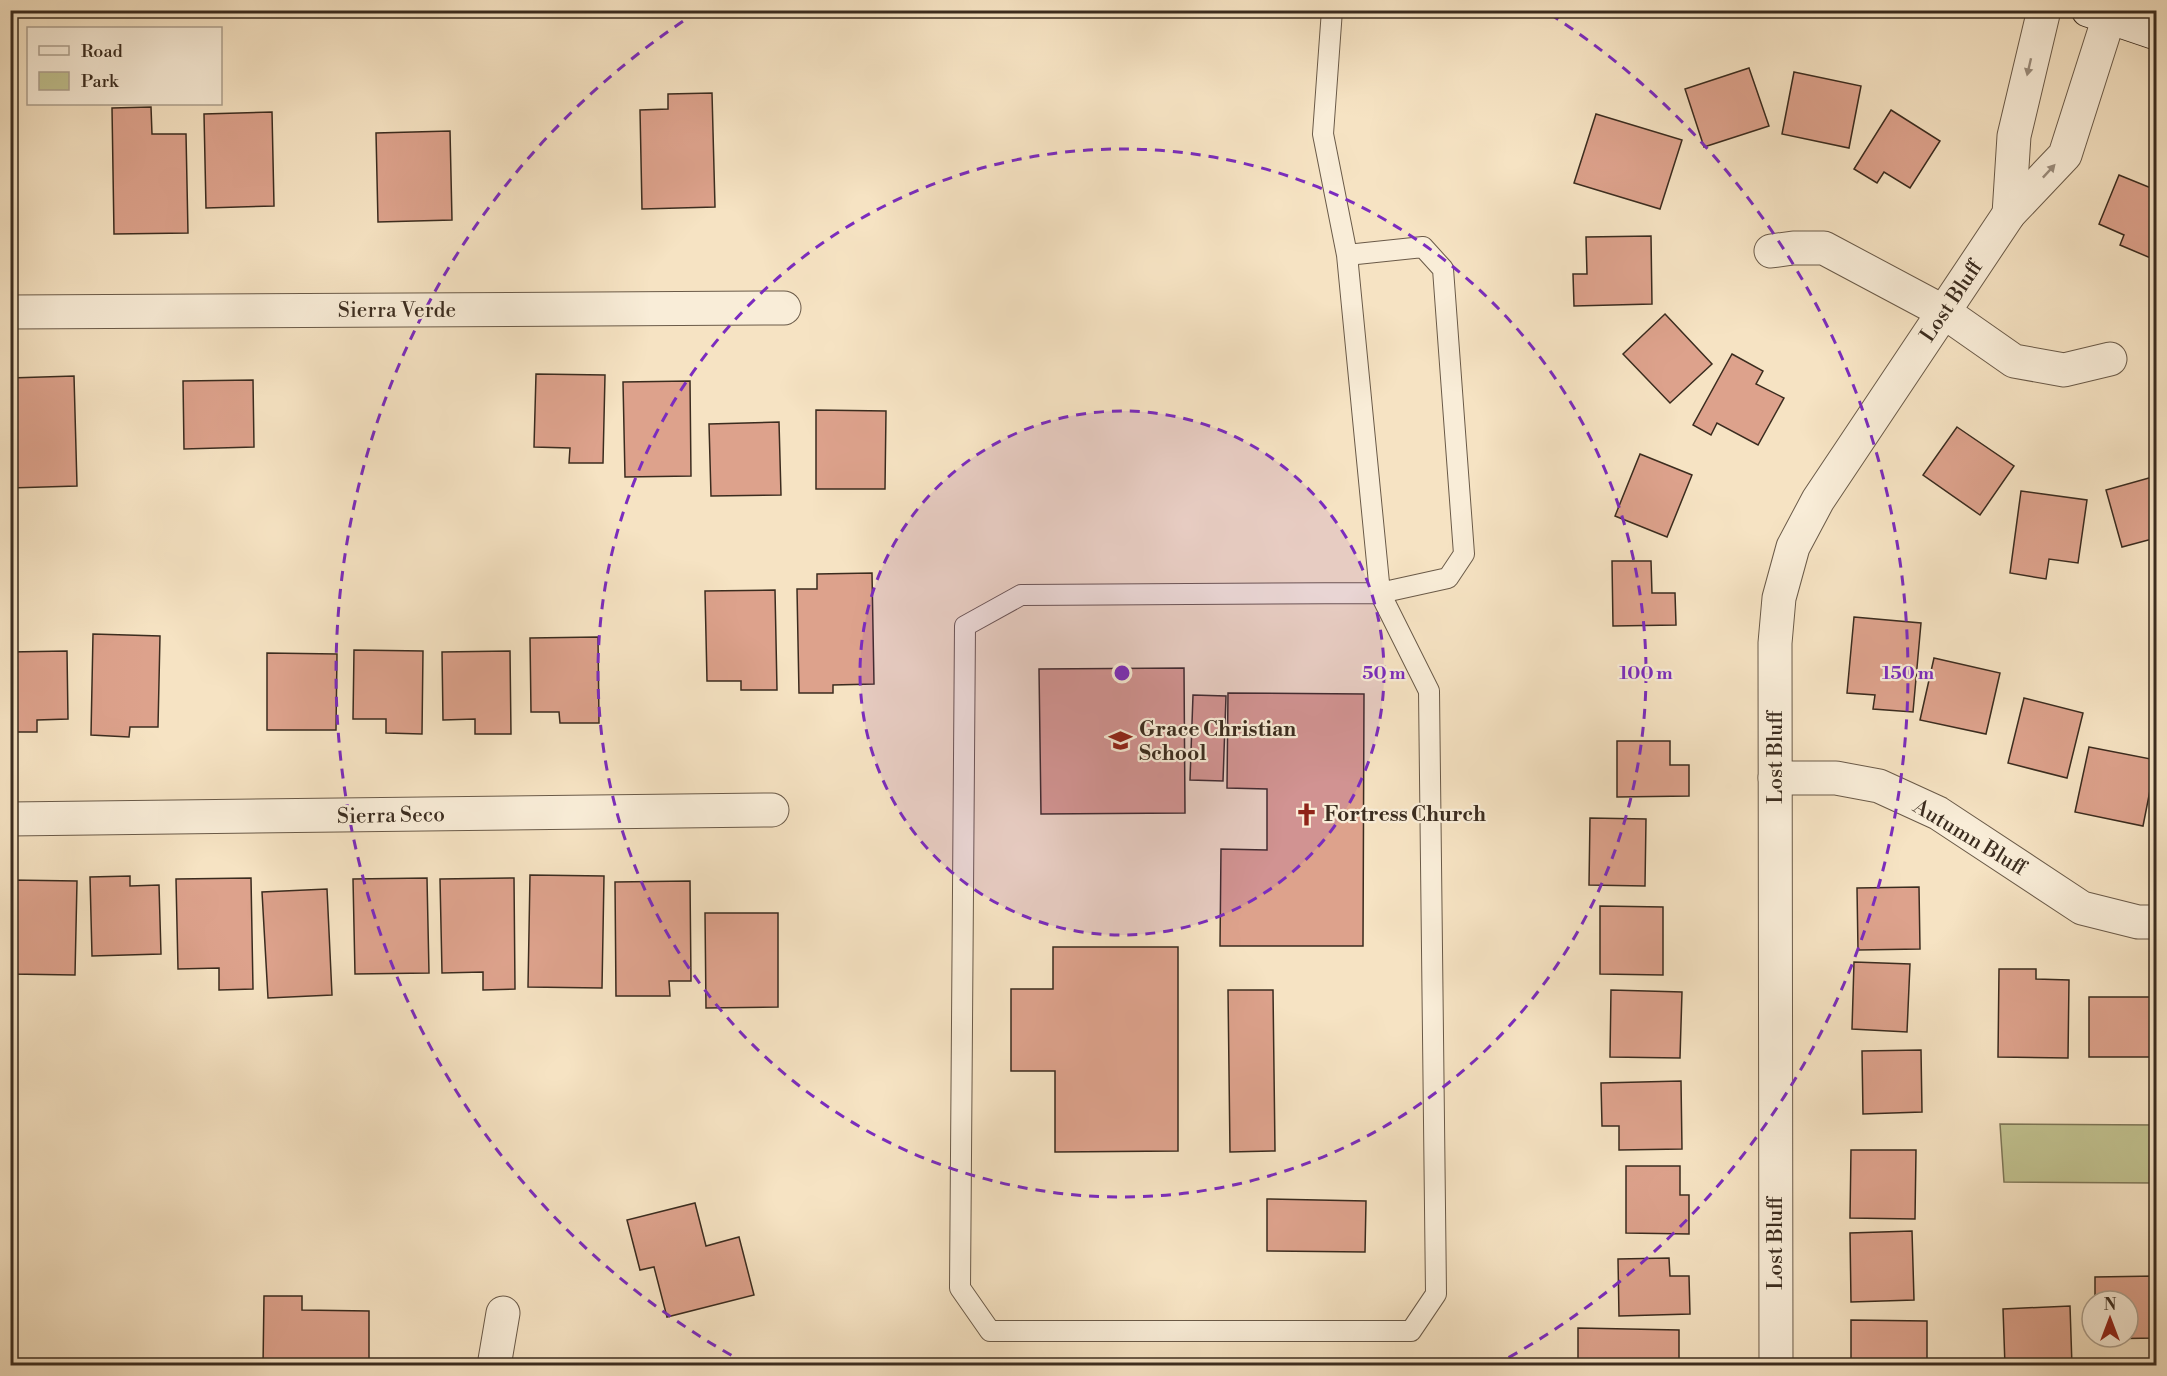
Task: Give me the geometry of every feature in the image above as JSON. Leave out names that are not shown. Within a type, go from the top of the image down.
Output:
[{"type":"street","name":"Lost Bluff","points":[[2009,214],[2014,136],[2044,10]]},
{"type":"street","name":"Lost Bluff","points":[[1776,1365],[1775,643],[1779,598],[1793,547],[1818,500],[2009,214],[2065,155],[2099,14]]},
{"type":"street","points":[[2099,14],[2157,33]]},
{"type":"street","points":[[1771,251],[1824,248],[1944,312],[2014,361],[2064,370],[2110,359]]},
{"type":"street","name":"Sierra Verde","points":[[10,312],[784,308]]},
{"type":"street","name":"Autumn Bluff","points":[[1775,778],[1836,778],[1879,786],[1938,813],[2082,908],[2138,922],[2157,922]]},
{"type":"street","name":"Sierra Seco","points":[[10,819],[772,810]]},
{"type":"street","points":[[495,1365],[503,1313]]},
{"type":"lane","points":[[1332,10],[1323,134],[1347,255],[1380,593],[1429,691],[1436,1294],[1411,1331],[990,1331],[960,1288],[965,626],[1021,595],[1380,593],[1448,578],[1464,554],[1443,269],[1423,247],[1347,255]]},
{"type":"green space","points":[[2000,1124],[2156,1125],[2156,1183],[2004,1182]]},
{"type":"building","points":[[1749,68],[1769,126],[1704,147],[1685,89]]},
{"type":"building","points":[[1794,72],[1861,86],[1849,148],[1782,134]]},
{"type":"building","points":[[712,93],[715,207],[642,209],[640,110],[668,109],[668,94]]},
{"type":"building","points":[[151,107],[152,134],[186,134],[188,233],[114,234],[112,108]]},
{"type":"building","points":[[1891,110],[1940,141],[1910,188],[1884,172],[1877,183],[1854,169]]},
{"type":"building","points":[[272,112],[274,206],[206,208],[204,114]]},
{"type":"building","points":[[1596,114],[1682,140],[1660,209],[1574,183]]},
{"type":"building","points":[[450,131],[452,220],[378,222],[376,133]]},
{"type":"building","points":[[2119,175],[2156,190],[2156,252],[2153,259],[2120,245],[2124,235],[2099,224]]},
{"type":"building","points":[[1651,236],[1652,304],[1574,306],[1573,274],[1587,274],[1586,237]]},
{"type":"building","points":[[1665,314],[1712,364],[1670,403],[1623,354]]},
{"type":"building","points":[[1732,354],[1763,371],[1756,384],[1784,398],[1758,445],[1717,423],[1711,435],[1693,425]]},
{"type":"building","points":[[536,374],[605,375],[603,463],[569,463],[570,448],[534,447]]},
{"type":"building","points":[[74,376],[77,486],[10,488],[10,378]]},
{"type":"building","points":[[253,380],[254,447],[184,449],[183,381]]},
{"type":"building","points":[[690,381],[691,476],[625,477],[623,382]]},
{"type":"building","points":[[816,410],[886,411],[885,489],[816,489]]},
{"type":"building","points":[[779,422],[781,495],[711,496],[709,424]]},
{"type":"building","points":[[1957,427],[2014,466],[1980,515],[1923,475]]},
{"type":"building","points":[[1640,454],[1692,475],[1667,537],[1615,516]]},
{"type":"building","points":[[2156,476],[2156,538],[2122,547],[2106,490]]},
{"type":"building","points":[[2021,491],[2087,500],[2078,563],[2049,559],[2046,579],[2010,573]]},
{"type":"building","points":[[1612,561],[1651,561],[1652,593],[1675,593],[1676,625],[1613,626]]},
{"type":"building","points":[[872,573],[874,684],[833,685],[833,693],[799,693],[797,589],[817,589],[817,574]]},
{"type":"building","points":[[775,590],[777,690],[741,690],[741,681],[707,681],[705,591]]},
{"type":"building","points":[[1854,617],[1921,623],[1913,712],[1873,709],[1875,695],[1847,693]]},
{"type":"building","points":[[93,634],[160,636],[158,727],[130,727],[129,737],[91,735]]},
{"type":"building","points":[[598,637],[599,723],[560,723],[559,712],[531,712],[530,638]]},
{"type":"building","points":[[354,650],[423,651],[422,734],[386,733],[386,719],[353,719]]},
{"type":"building","points":[[67,651],[68,719],[37,720],[37,732],[10,732],[10,652]]},
{"type":"building","points":[[510,651],[511,734],[475,734],[475,719],[443,720],[442,652]]},
{"type":"building","points":[[267,653],[337,654],[336,730],[267,730]]},
{"type":"building","points":[[1934,658],[2000,673],[1986,734],[1920,720]]},
{"type":"building","points":[[1184,668],[1185,813],[1041,814],[1039,669]]},
{"type":"building","points":[[1228,693],[1364,694],[1363,946],[1220,946],[1221,849],[1267,850],[1267,789],[1227,788]]},
{"type":"building","points":[[1193,695],[1226,696],[1223,781],[1190,780]]},
{"type":"building","points":[[2024,698],[2083,713],[2067,778],[2008,763]]},
{"type":"building","points":[[1617,741],[1670,741],[1670,765],[1689,765],[1689,796],[1617,797]]},
{"type":"building","points":[[2089,747],[2156,760],[2143,826],[2075,812]]},
{"type":"building","points":[[1590,818],[1646,819],[1645,886],[1589,885]]},
{"type":"building","points":[[530,875],[604,876],[602,988],[528,987]]},
{"type":"building","points":[[130,876],[130,886],[159,885],[161,954],[92,956],[90,877]]},
{"type":"building","points":[[251,878],[253,989],[219,990],[219,968],[178,969],[176,879]]},
{"type":"building","points":[[427,878],[429,973],[355,974],[353,879]]},
{"type":"building","points":[[514,878],[515,989],[483,990],[483,972],[442,973],[440,879]]},
{"type":"building","points":[[10,880],[77,881],[75,975],[10,974]]},
{"type":"building","points":[[690,881],[691,981],[669,981],[670,996],[616,996],[615,882]]},
{"type":"building","points":[[1919,887],[1920,949],[1858,950],[1857,888]]},
{"type":"building","points":[[327,889],[332,995],[268,998],[262,892]]},
{"type":"building","points":[[1600,906],[1663,907],[1663,975],[1600,974]]},
{"type":"building","points":[[705,913],[778,913],[778,1007],[706,1008]]},
{"type":"building","points":[[1053,947],[1178,947],[1178,1151],[1055,1152],[1055,1071],[1011,1071],[1011,989],[1053,989]]},
{"type":"building","points":[[1854,962],[1910,964],[1907,1032],[1852,1029]]},
{"type":"building","points":[[1999,969],[2036,969],[2036,979],[2069,980],[2068,1058],[1998,1057]]},
{"type":"building","points":[[1228,990],[1273,990],[1275,1151],[1230,1152]]},
{"type":"building","points":[[1611,990],[1682,992],[1680,1058],[1610,1057]]},
{"type":"building","points":[[2089,997],[2156,997],[2156,1057],[2089,1057]]},
{"type":"building","points":[[1921,1050],[1922,1112],[1863,1114],[1862,1051]]},
{"type":"building","points":[[1681,1081],[1682,1149],[1619,1150],[1619,1126],[1602,1126],[1601,1083]]},
{"type":"building","points":[[1851,1150],[1916,1150],[1915,1219],[1850,1218]]},
{"type":"building","points":[[1626,1166],[1680,1166],[1680,1195],[1689,1195],[1689,1234],[1626,1233]]},
{"type":"building","points":[[1267,1199],[1366,1201],[1365,1252],[1267,1251]]},
{"type":"building","points":[[695,1203],[706,1246],[739,1237],[754,1295],[667,1317],[654,1267],[640,1270],[627,1220]]},
{"type":"building","points":[[1912,1231],[1914,1300],[1851,1302],[1850,1233]]},
{"type":"building","points":[[1669,1258],[1670,1276],[1689,1276],[1690,1314],[1619,1316],[1618,1259]]},
{"type":"building","points":[[2156,1276],[2156,1338],[2140,1338],[2140,1289],[2095,1289],[2095,1277]]},
{"type":"building","points":[[10,1283],[15,1283],[17,1366],[10,1366]]},
{"type":"building","points":[[264,1296],[302,1296],[302,1310],[369,1311],[369,1366],[263,1366]]},
{"type":"building","points":[[2070,1306],[2072,1366],[2005,1366],[2003,1309]]},
{"type":"building","points":[[1851,1320],[1927,1321],[1927,1366],[1851,1366]]},
{"type":"building","points":[[1578,1328],[1679,1330],[1679,1366],[1578,1366]]},
{"type":"place","name":"Grace Christian School","points":[[1121,741]]},
{"type":"place","name":"Fortress Church","points":[[1306,814]]}]
